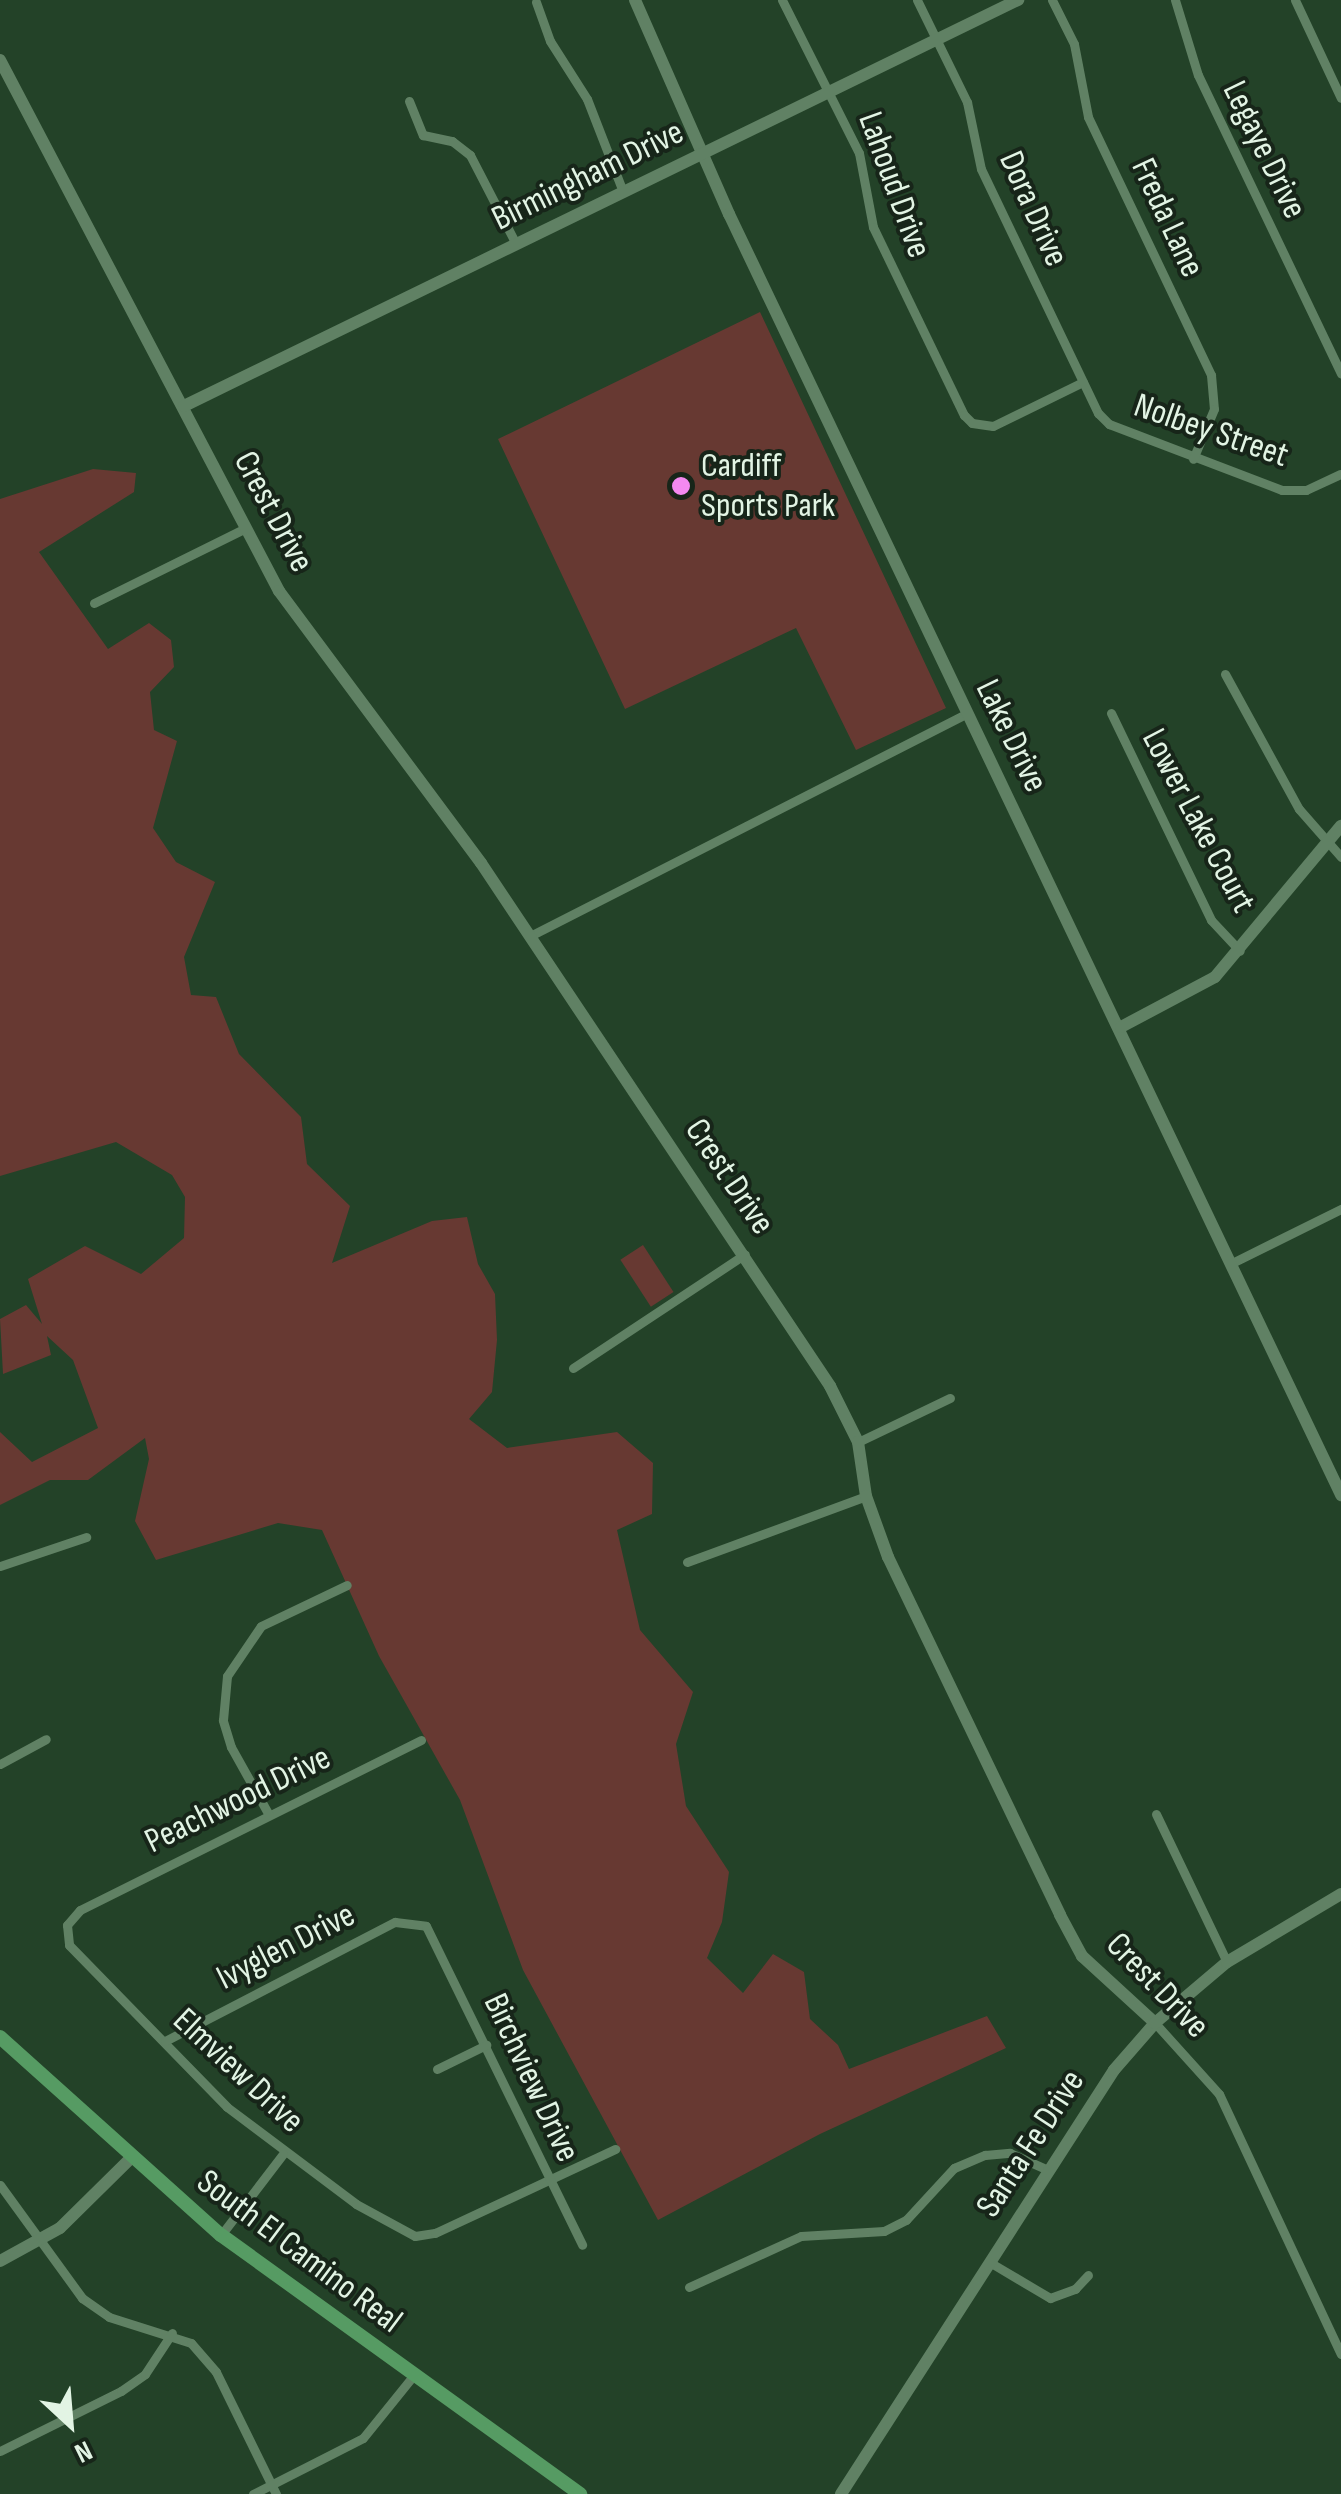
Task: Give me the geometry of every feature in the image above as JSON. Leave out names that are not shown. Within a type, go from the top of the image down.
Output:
[{"type":"main road","name":"South El Camino Real","points":[[0,2037],[221,2235],[580,2494]]},
{"type":"street","name":"Lake Drive","points":[[634,0],[702,154],[966,714],[1121,1027],[1341,1495]]},
{"type":"street","name":"Lahoud Drive","points":[[782,0],[858,153],[873,228],[964,415],[972,423],[992,426],[1083,382]]},
{"type":"street","name":"Dora Drive","points":[[918,0],[967,102],[980,169],[1083,382]]},
{"type":"street","name":"Birmingham Drive","points":[[184,406],[1018,0]]},
{"type":"street","name":"Freda Lane","points":[[1052,0],[1074,44],[1088,117],[1210,375],[1214,408],[1194,459]]},
{"type":"street","name":"Legaye Drive","points":[[1176,0],[1198,75],[1341,374]]},
{"type":"street","points":[[1295,0],[1341,98]]},
{"type":"street","points":[[536,2],[550,41],[578,79],[622,192]]},
{"type":"street","name":"Crest Drive","points":[[0,60],[279,592],[530,936],[745,1254],[858,1442],[866,1496],[912,1610],[1075,1942],[1100,1975],[1155,2023],[1219,2094],[1341,2354]]},
{"type":"street","points":[[409,101],[423,135],[452,142],[470,155],[516,244]]},
{"type":"street","name":"Nolbey Street","points":[[1083,382],[1109,424],[1194,459],[1282,490],[1306,490],[1341,474]]},
{"type":"street","points":[[94,603],[246,528]]},
{"type":"street","points":[[1225,674],[1299,810],[1341,857]]},
{"type":"street","name":"Lower Lake Court","points":[[1111,713],[1211,920],[1240,951]]},
{"type":"street","points":[[530,936],[688,850],[966,714]]},
{"type":"street","points":[[1121,1027],[1200,987],[1240,951],[1341,826]]},
{"type":"street","points":[[1232,1263],[1341,1209]]},
{"type":"street","points":[[573,1368],[745,1254]]},
{"type":"street","points":[[858,1442],[950,1398]]},
{"type":"street","points":[[686,1562],[866,1496]]},
{"type":"street","points":[[0,1566],[86,1537]]},
{"type":"street","points":[[270,1815],[231,1747],[223,1720],[227,1676],[261,1626],[346,1585]]},
{"type":"street","points":[[0,1764],[46,1739]]},
{"type":"street","name":"Peachwood Drive","points":[[80,1910],[421,1740]]},
{"type":"street","points":[[1156,1814],[1227,1962]]},
{"type":"street","name":"Santa Fe Drive","points":[[841,2494],[1114,2070],[1155,2023],[1227,1962],[1341,1894]]},
{"type":"street","name":"Elmview Drive","points":[[80,1910],[67,1925],[69,1945],[284,2154],[356,2204],[420,2236],[549,2180]]},
{"type":"street","name":"Ivyglen Drive","points":[[165,2041],[395,1922],[406,1919],[432,1934]]},
{"type":"street","name":"Birchview Drive","points":[[432,1934],[582,2245]]},
{"type":"street","points":[[437,2068],[486,2045]]},
{"type":"street","points":[[549,2180],[616,2149]]},
{"type":"street","points":[[689,2288],[801,2236],[884,2231],[906,2220],[954,2168],[985,2155],[1010,2153],[1048,2170]]},
{"type":"street","points":[[221,2235],[284,2154]]},
{"type":"street","points":[[0,2261],[38,2242],[80,2212],[131,2158]]},
{"type":"street","points":[[0,2185],[82,2298],[108,2317],[172,2333],[191,2343],[216,2372],[274,2490]]},
{"type":"street","points":[[991,2263],[1050,2298],[1075,2288],[1088,2275]]},
{"type":"street","points":[[0,2452],[121,2392],[145,2374],[172,2333]]},
{"type":"street","points":[[253,2494],[274,2490],[363,2438],[413,2376]]},
{"type":"shaded area","name":"Cardiff Sports Park","points":[[760,312],[946,708],[856,750],[796,628],[625,709],[498,439]]},
{"type":"shaded area","points":[[93,469],[136,473],[134,492],[39,552],[108,649],[149,623],[171,640],[174,667],[150,692],[154,730],[177,741],[153,828],[176,862],[215,882],[184,957],[191,995],[216,997],[239,1054],[301,1117],[307,1164],[350,1206],[332,1263],[432,1221],[467,1217],[478,1264],[495,1294],[497,1340],[492,1392],[469,1419],[507,1448],[617,1432],[653,1463],[652,1514],[617,1530],[640,1630],[693,1692],[676,1744],[686,1806],[729,1872],[722,1922],[707,1958],[743,1993],[773,1954],[804,1972],[810,2019],[838,2045],[849,2069],[987,2016],[1006,2048],[820,2134],[658,2220],[523,1970],[460,1800],[379,1656],[322,1530],[278,1523],[156,1560],[135,1521],[149,1459],[145,1438],[88,1480],[50,1480],[0,1505],[0,1432],[32,1462],[98,1428],[73,1360],[47,1336],[51,1355],[3,1374],[0,1319],[26,1305],[42,1324],[28,1279],[85,1246],[141,1274],[184,1238],[185,1197],[172,1175],[116,1142],[0,1176],[0,499]]},
{"type":"shaded area","points":[[643,1245],[673,1292],[651,1307],[620,1260]]},
{"type":"place","name":"Cardiff Sports Park","points":[[681,486]]}]
